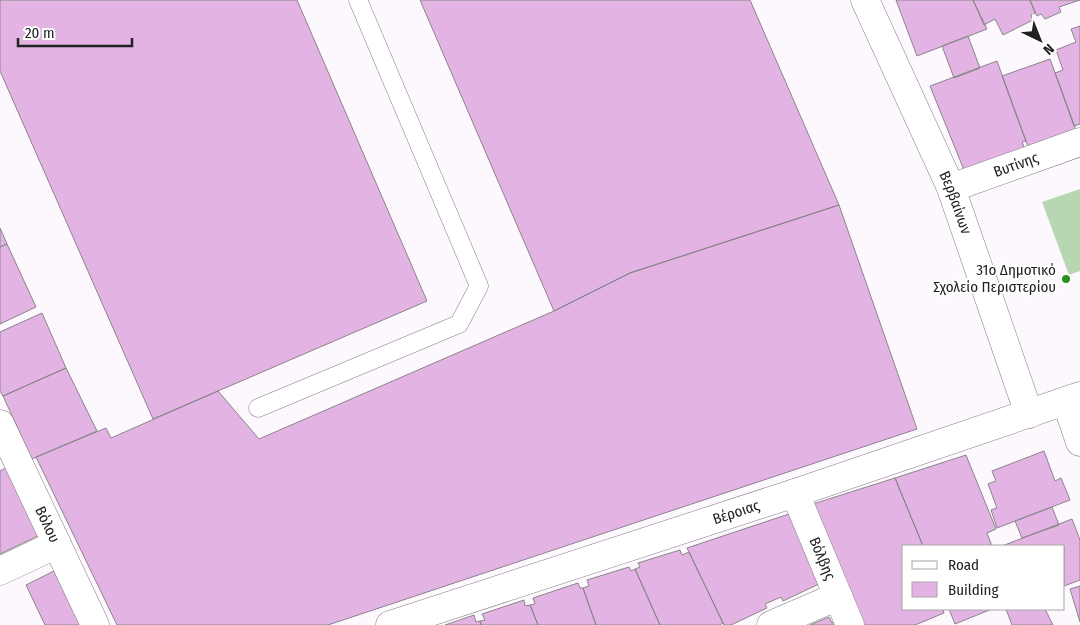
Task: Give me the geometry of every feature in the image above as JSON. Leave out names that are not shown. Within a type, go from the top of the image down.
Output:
[{"type":"street","name":"Βερβαίνων","points":[[866,0],[950,188],[1029,414]]},
{"type":"street","name":"Βυτίνης","points":[[950,188],[1080,142]]},
{"type":"street","name":"Βέροιας","points":[[390,625],[795,493],[1073,398]]},
{"type":"street","points":[[1073,398],[1080,442]]},
{"type":"street","name":"Βόλου","points":[[0,424],[95,625]]},
{"type":"street","name":"Βόλβης","points":[[795,493],[850,625]]},
{"type":"street","points":[[0,571],[57,544]]},
{"type":"street","points":[[771,625],[838,596]]},
{"type":"lane","points":[[258,408],[459,324],[479,286],[358,0]]},
{"type":"green space","points":[[1080,189],[1080,271],[1069,275],[1042,202]]},
{"type":"building","points":[[0,0],[297,0],[427,301],[153,419],[0,71]]},
{"type":"building","points":[[420,0],[750,0],[839,205],[630,273],[554,311]]},
{"type":"building","points":[[896,0],[973,0],[987,29],[917,56]]},
{"type":"building","points":[[973,0],[1030,0],[1035,13],[1031,15],[1033,20],[1003,35],[995,19],[984,25]]},
{"type":"building","points":[[1030,0],[1080,0],[1059,7],[1061,12],[1045,19],[1041,14],[1037,16]]},
{"type":"building","points":[[1080,26],[1080,124],[1074,126],[1055,73],[1063,70],[1056,50],[1076,42],[1071,29]]},
{"type":"building","points":[[968,36],[980,68],[954,78],[942,46]]},
{"type":"building","points":[[1050,59],[1076,130],[1028,147],[1002,76]]},
{"type":"building","points":[[997,61],[1026,141],[1022,142],[1025,149],[964,170],[930,86]]},
{"type":"building","points":[[839,205],[917,429],[328,625],[117,625],[36,457],[106,428],[111,438],[218,391],[259,439],[554,311],[630,273]]},
{"type":"building","points":[[0,228],[7,244],[0,247]]},
{"type":"building","points":[[7,244],[36,307],[0,324],[0,247]]},
{"type":"building","points":[[42,313],[66,368],[3,396],[0,391],[0,332]]},
{"type":"building","points":[[66,368],[97,431],[32,459],[3,396]]},
{"type":"building","points":[[1044,451],[1055,481],[1061,478],[1070,500],[997,528],[991,510],[997,508],[988,484],[996,481],[992,471]]},
{"type":"building","points":[[966,455],[996,529],[987,533],[992,545],[923,545],[895,478]]},
{"type":"building","points":[[6,468],[38,536],[0,554],[0,471]]},
{"type":"building","points":[[895,478],[923,545],[902,545],[902,610],[943,610],[944,613],[915,625],[863,625],[813,504]]},
{"type":"building","points":[[1052,507],[1059,525],[1022,538],[1015,521]]},
{"type":"building","points":[[792,513],[819,584],[783,601],[781,597],[765,604],[767,608],[731,625],[724,625],[687,548]]},
{"type":"building","points":[[1072,519],[1080,540],[1080,580],[1065,586],[1065,545],[1005,545]]},
{"type":"building","points":[[680,550],[682,555],[689,552],[723,623],[720,625],[660,625],[635,569],[640,567],[638,563]]},
{"type":"building","points":[[629,567],[631,571],[635,569],[660,625],[596,625],[583,588],[589,586],[587,580]]},
{"type":"building","points":[[54,571],[80,625],[45,625],[26,585]]},
{"type":"building","points":[[578,583],[580,588],[583,588],[596,625],[538,625],[530,605],[535,604],[533,598]]},
{"type":"building","points":[[1080,586],[1080,622],[1070,589]]},
{"type":"building","points":[[524,600],[525,606],[530,605],[538,625],[481,625],[480,621],[485,620],[482,614]]},
{"type":"building","points":[[949,610],[990,610],[955,624]]},
{"type":"building","points":[[1006,610],[1046,610],[1053,625],[1012,625]]},
{"type":"building","points":[[474,615],[476,622],[480,621],[481,625],[445,625]]},
{"type":"building","points":[[829,617],[832,623],[837,620],[839,625],[810,625]]},
{"type":"place","name":"31ο Δημοτικό Σχολείο Περιστερίου","points":[[1066,279]]}]
